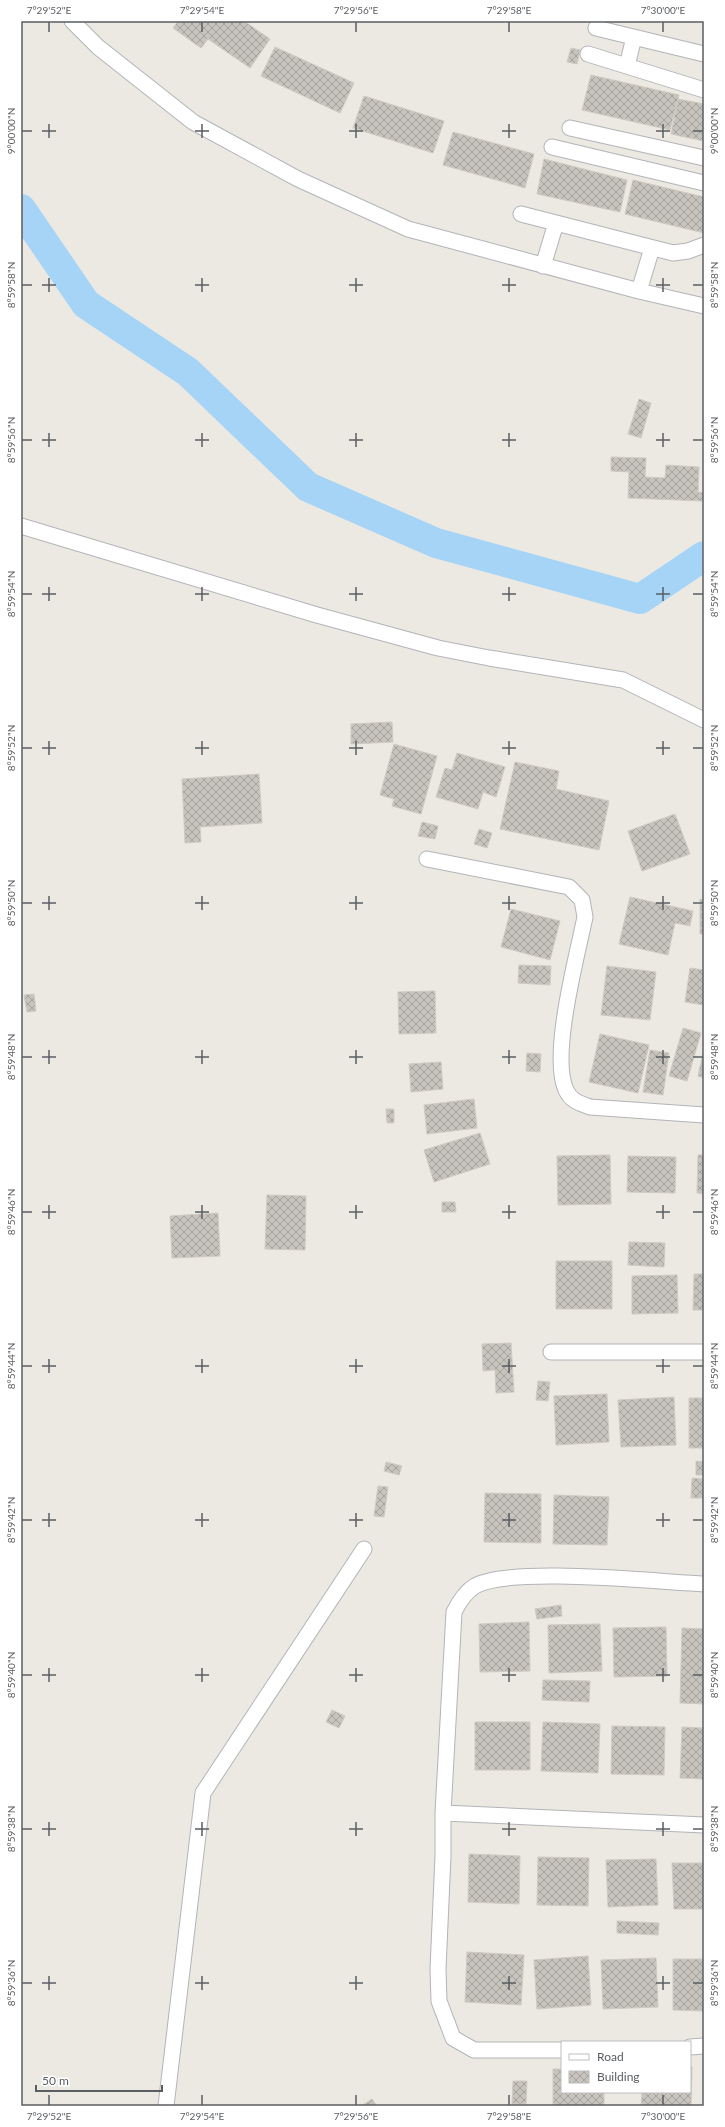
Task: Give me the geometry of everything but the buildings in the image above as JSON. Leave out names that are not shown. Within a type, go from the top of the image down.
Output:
[{"type":"street","points":[[72,21],[98,47],[193,122],[298,180],[408,229],[639,291],[704,306]]},
{"type":"street","points":[[596,28],[704,54]]},
{"type":"street","points":[[627,66],[634,37]]},
{"type":"street","points":[[588,54],[704,90]]},
{"type":"street","points":[[570,128],[704,158]]},
{"type":"street","points":[[642,168],[648,146]]},
{"type":"street","points":[[552,147],[704,183]]},
{"type":"street","points":[[521,214],[673,253],[688,251],[704,245]]},
{"type":"street","points":[[543,266],[556,223]]},
{"type":"street","points":[[639,291],[652,248]]},
{"type":"street","points":[[21,526],[317,615],[438,648],[623,680],[704,720]]},
{"type":"street","points":[[427,859],[569,887],[582,900],[585,917],[561,1045],[561,1072],[566,1090],[574,1101],[590,1107],[704,1115]]},
{"type":"street","points":[[551,1352],[704,1352]]},
{"type":"street","points":[[166,2106],[203,1794],[364,1549]]},
{"type":"street","points":[[561,2050],[474,2050],[453,2038],[439,2001],[438,1969],[443,1856],[443,1814],[454,1612],[463,1596],[475,1586],[494,1580],[522,1577],[567,1576],[704,1584]]},
{"type":"street","points":[[443,1814],[704,1825]]},
{"type":"street","points":[[691,2047],[704,2046]]},
{"type":"waterway","points":[[21,209],[86,304],[188,372],[308,487],[436,543],[640,599],[704,556]]}]
